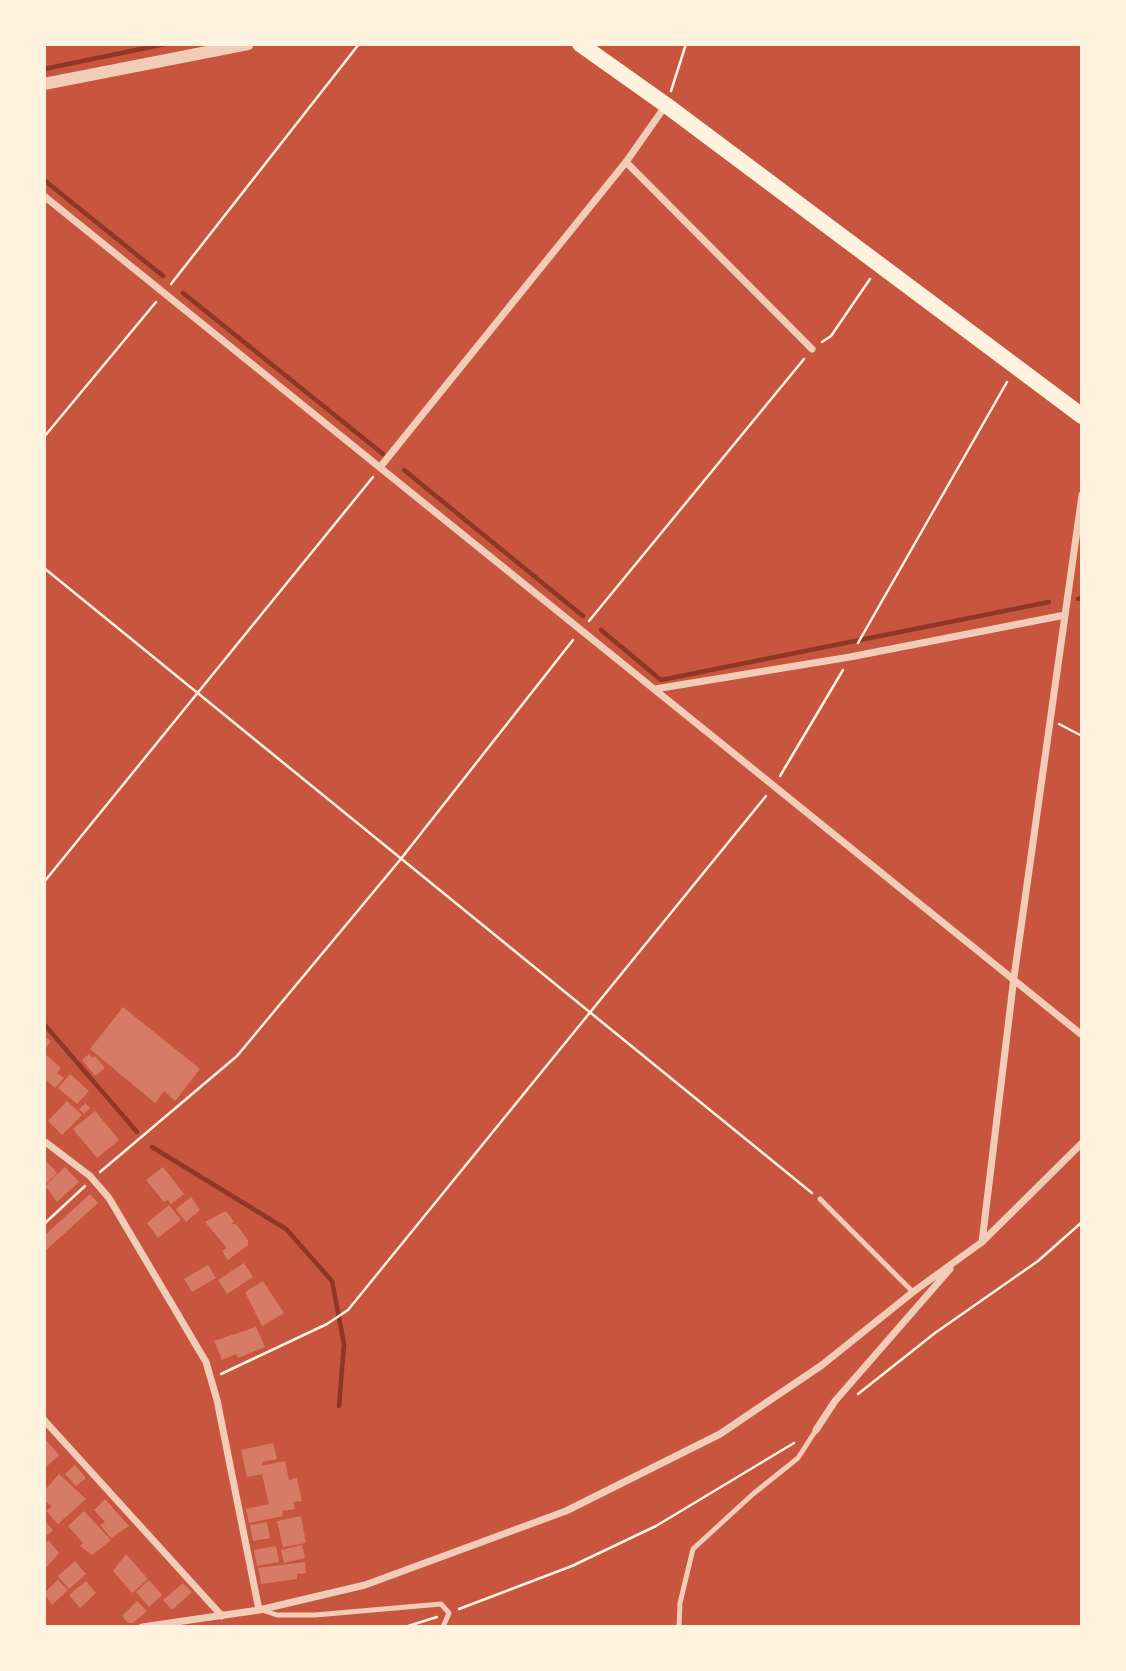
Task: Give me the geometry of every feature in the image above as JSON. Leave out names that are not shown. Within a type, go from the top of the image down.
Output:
[{"type":"main road","points":[[580,44],[666,105],[1082,416]]},
{"type":"street","points":[[44,84],[248,44]]},
{"type":"street","points":[[381,466],[626,162],[666,105]]},
{"type":"street","points":[[626,162],[812,349]]},
{"type":"street","points":[[44,196],[162,294],[381,466],[1014,977],[1082,1035]]},
{"type":"street","points":[[982,1242],[1014,977],[1082,495]]},
{"type":"street","points":[[655,689],[850,657],[1065,615]]},
{"type":"street","points":[[44,1141],[90,1176],[109,1198],[206,1362],[212,1378],[259,1609]]},
{"type":"street","points":[[142,1627],[222,1616],[365,1585],[566,1511],[720,1434],[822,1365],[913,1292],[982,1242],[1082,1143]]},
{"type":"street","points":[[816,1430],[835,1401],[957,1260]]},
{"type":"street","points":[[44,1420],[222,1616]]},
{"type":"lane","points":[[820,1199],[913,1292]]},
{"type":"lane","points":[[679,1627],[680,1603],[693,1549],[753,1494],[798,1458],[816,1430]]},
{"type":"lane","points":[[259,1609],[277,1615],[315,1615],[441,1604],[449,1613],[443,1627]]},
{"type":"path","points":[[44,437],[162,294],[359,44]]},
{"type":"path","points":[[666,105],[686,44]]},
{"type":"path","points":[[136,1141],[237,1056],[400,860],[582,630],[812,349],[831,336],[880,266]]},
{"type":"path","points":[[212,1378],[314,1330],[348,1310],[774,785],[1016,365]]},
{"type":"path","points":[[44,882],[381,466]]},
{"type":"path","points":[[44,568],[820,1199]]},
{"type":"path","points":[[1050,719],[1082,736]]},
{"type":"path","points":[[854,1398],[935,1333],[1038,1261],[1082,1222]]},
{"type":"path","points":[[405,1627],[572,1566],[656,1526],[816,1430]]},
{"type":"building","points":[[123,1007],[200,1069],[175,1101],[164,1091],[155,1103],[90,1049]]},
{"type":"building","points":[[44,1036],[51,1041],[44,1050]]},
{"type":"building","points":[[44,1053],[61,1068],[57,1073],[64,1078],[55,1088],[44,1078]]},
{"type":"building","points":[[89,1054],[92,1058],[95,1056],[105,1068],[95,1076],[82,1060]]},
{"type":"building","points":[[70,1074],[89,1091],[77,1104],[58,1088]]},
{"type":"building","points":[[67,1101],[82,1115],[62,1135],[48,1121]]},
{"type":"building","points":[[85,1103],[90,1108],[84,1114],[79,1109]]},
{"type":"building","points":[[95,1111],[119,1140],[97,1158],[73,1129]]},
{"type":"building","points":[[44,1159],[57,1173],[44,1186]]},
{"type":"building","points":[[65,1167],[79,1182],[57,1202],[45,1186]]},
{"type":"building","points":[[163,1167],[184,1194],[171,1204],[168,1200],[164,1202],[146,1180]]},
{"type":"building","points":[[90,1194],[98,1203],[44,1252],[44,1236]]},
{"type":"building","points":[[191,1197],[200,1210],[186,1222],[176,1209]]},
{"type":"building","points":[[169,1205],[181,1220],[158,1238],[147,1223]]},
{"type":"building","points":[[226,1211],[234,1222],[231,1224],[236,1224],[248,1240],[248,1245],[228,1260],[222,1251],[227,1248],[205,1222]]},
{"type":"building","points":[[244,1263],[253,1277],[227,1294],[218,1280]]},
{"type":"building","points":[[208,1265],[216,1278],[192,1292],[184,1279]]},
{"type":"building","points":[[263,1281],[284,1313],[262,1326],[245,1292]]},
{"type":"building","points":[[256,1327],[265,1347],[238,1358],[236,1354],[222,1360],[214,1341]]},
{"type":"building","points":[[44,1438],[59,1455],[44,1469]]},
{"type":"building","points":[[273,1443],[277,1459],[262,1462],[262,1466],[285,1461],[289,1480],[297,1478],[302,1501],[293,1502],[295,1509],[282,1511],[283,1516],[249,1523],[246,1509],[269,1504],[262,1474],[247,1477],[241,1450]]},
{"type":"building","points":[[75,1465],[86,1478],[76,1486],[65,1474]]},
{"type":"building","points":[[59,1474],[86,1499],[58,1524],[46,1511],[52,1506],[44,1501],[44,1491]]},
{"type":"building","points":[[105,1499],[129,1526],[111,1538],[100,1525],[105,1522],[94,1510]]},
{"type":"building","points":[[84,1511],[111,1540],[92,1555],[80,1546],[83,1543],[68,1526]]},
{"type":"building","points":[[301,1516],[306,1543],[283,1547],[277,1521]]},
{"type":"building","points":[[44,1520],[53,1530],[44,1538]]},
{"type":"building","points":[[267,1522],[270,1538],[253,1541],[250,1525]]},
{"type":"building","points":[[48,1540],[59,1553],[44,1570],[44,1544]]},
{"type":"building","points":[[302,1545],[305,1558],[284,1563],[281,1550]]},
{"type":"building","points":[[276,1546],[279,1562],[257,1566],[254,1550]]},
{"type":"building","points":[[126,1554],[148,1579],[132,1593],[113,1571]]},
{"type":"building","points":[[75,1561],[86,1574],[69,1589],[58,1576]]},
{"type":"building","points":[[305,1562],[306,1573],[297,1574],[297,1579],[261,1584],[258,1568]]},
{"type":"building","points":[[58,1580],[68,1590],[52,1605],[44,1593]]},
{"type":"building","points":[[149,1580],[162,1595],[149,1607],[136,1592]]},
{"type":"building","points":[[86,1581],[96,1593],[80,1608],[69,1595]]},
{"type":"building","points":[[183,1583],[192,1592],[172,1610],[163,1600]]},
{"type":"building","points":[[137,1601],[147,1611],[133,1623],[128,1623],[122,1616]]},
{"type":"waterway","points":[[44,69],[165,44]]},
{"type":"waterway","points":[[44,180],[163,276]]},
{"type":"waterway","points":[[183,293],[383,454]]},
{"type":"waterway","points":[[404,470],[583,616]]},
{"type":"waterway","points":[[1078,599],[1082,598]]},
{"type":"waterway","points":[[601,630],[661,680],[1049,602]]},
{"type":"waterway","points":[[44,1024],[137,1132]]},
{"type":"waterway","points":[[152,1147],[286,1229],[332,1281],[344,1344],[339,1406]]}]
